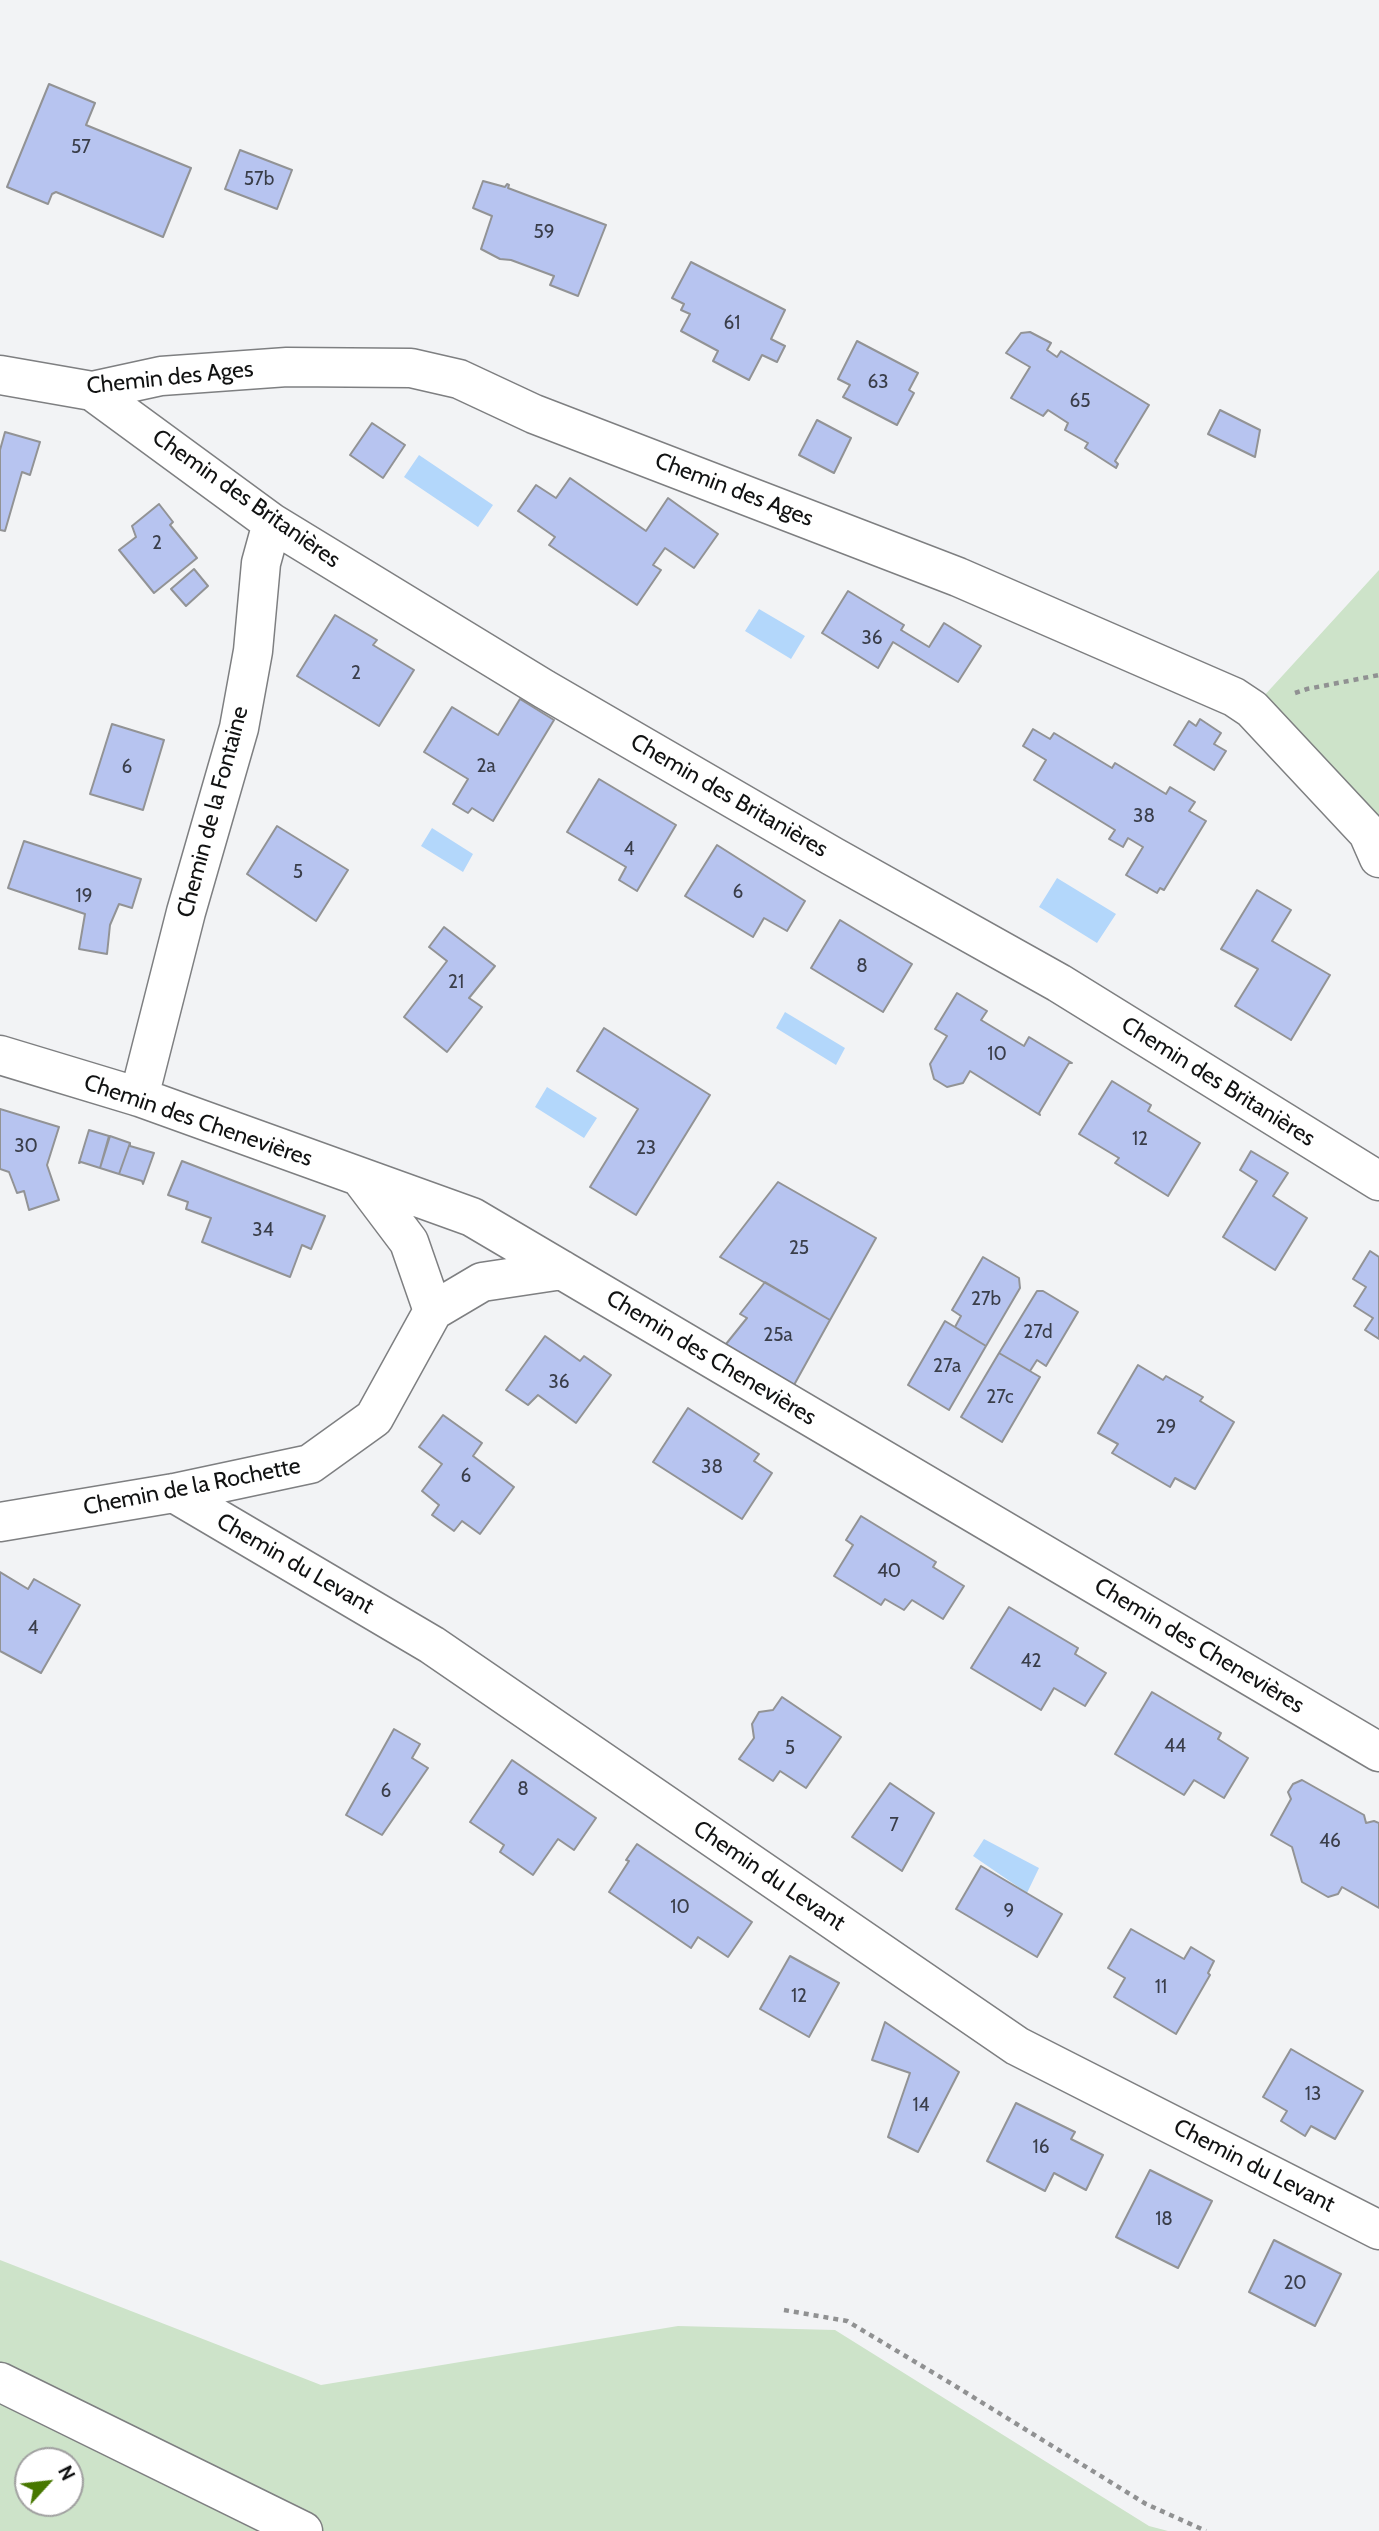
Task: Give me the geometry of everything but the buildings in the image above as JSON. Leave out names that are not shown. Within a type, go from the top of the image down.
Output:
[{"type":"street","name":"Chemin des Ages","points":[[0,375],[92,391],[162,376],[287,367],[411,368],[459,379],[534,414],[958,577],[1234,697],[1252,709],[1368,833],[1379,858]]},
{"type":"street","name":"Chemin des Britanières","points":[[92,391],[272,523],[544,690],[1059,983],[1379,1181]]},
{"type":"street","name":"Chemin de la Fontaine","points":[[139,1097],[186,912],[239,727],[253,651],[261,563],[272,523]]},
{"type":"street","name":"Chemin des Chenevières","points":[[0,1055],[139,1097],[472,1217],[1379,1752]]},
{"type":"street","points":[[360,1177],[409,1242],[433,1311],[482,1282],[562,1270]]},
{"type":"street","name":"Chemin de la Rochette","points":[[0,1522],[174,1493],[310,1464],[374,1418],[433,1311]]},
{"type":"street","name":"Chemin du Levant","points":[[174,1493],[432,1645],[1017,2046],[1379,2230]]},
{"type":"street","points":[[0,2382],[303,2531]]},
{"type":"path","points":[[1307,689],[1379,675]]},
{"type":"path","points":[[784,2310],[846,2321],[1146,2504],[1206,2531]]},
{"type":"green space","points":[[1379,570],[1379,858],[1252,709]]},
{"type":"green space","points":[[0,2260],[321,2385],[678,2326],[835,2330],[1149,2526],[1168,2531],[0,2531]]},
{"type":"water","points":[[419,455],[493,505],[478,527],[404,477]]},
{"type":"water","points":[[759,609],[805,636],[791,659],[745,631]]},
{"type":"water","points":[[432,828],[473,854],[463,872],[421,846]]},
{"type":"water","points":[[1057,878],[1116,914],[1097,943],[1039,907]]},
{"type":"water","points":[[785,1012],[845,1048],[836,1065],[776,1028]]},
{"type":"water","points":[[547,1087],[597,1118],[584,1138],[535,1107]]},
{"type":"water","points":[[984,1839],[1039,1868],[1027,1893],[973,1856]]}]
